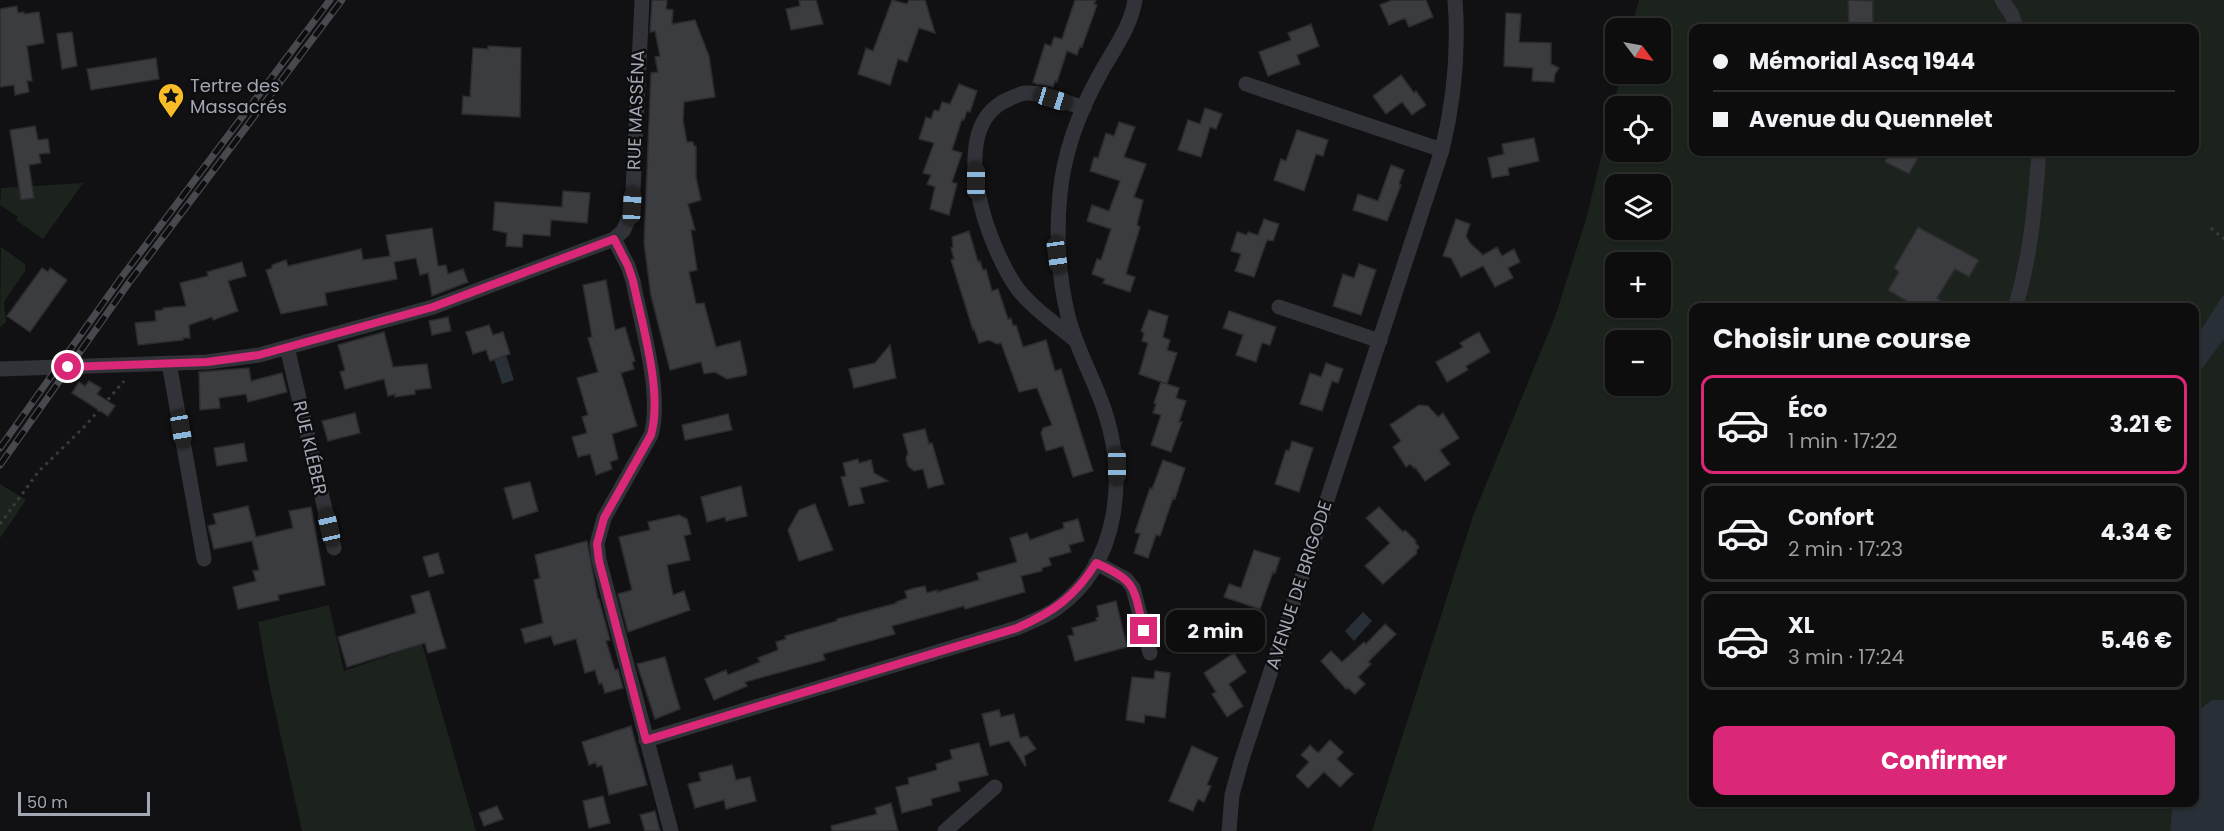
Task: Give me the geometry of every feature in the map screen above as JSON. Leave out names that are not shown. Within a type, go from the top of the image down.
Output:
[{"type":"street","name":"RUE MASSÉNA","points":[[614,239],[623,231],[632,212],[642,0]]},
{"type":"street","points":[[646,740],[1017,628],[1058,608],[1073,594],[1096,563],[1107,540],[1112,522],[1117,466],[1103,408],[1075,340],[1062,290],[1057,255],[1058,218],[1066,159],[1084,108],[1100,74],[1127,27],[1135,0]]},
{"type":"street","name":"AVENUE DE BRIGODE","points":[[1229,831],[1232,795],[1238,770],[1442,150],[1454,83],[1455,0]]},
{"type":"street","points":[[2002,0],[2015,24]]},
{"type":"street","points":[[1246,84],[1442,150]]},
{"type":"street","points":[[1075,340],[1027,299],[1006,270],[990,235],[980,203],[976,181],[976,147],[979,130],[986,117],[995,107],[1016,95],[1037,94],[1084,108]]},
{"type":"street","points":[[2017,303],[2025,275],[2035,212],[2039,156]]},
{"type":"street","points":[[0,369],[137,365],[234,359],[433,307],[614,239],[633,281],[654,386],[655,421],[651,435],[604,518],[597,544],[599,561],[671,831]]},
{"type":"street","points":[[1279,307],[1380,340]]},
{"type":"street","name":"RUE KLÉBER","points":[[287,347],[334,548]]},
{"type":"street","points":[[169,363],[204,560]]},
{"type":"street","points":[[1096,563],[1126,579],[1133,588],[1150,653]]},
{"type":"street","points":[[945,831],[995,786]]},
{"type":"path","points":[[2211,228],[2224,239]]},
{"type":"path","points":[[0,524],[39,471],[86,425],[137,365]]},
{"type":"shaded area","points":[[1639,0],[2224,0],[2224,831],[1372,831],[1473,516],[1555,317],[1587,216],[1605,141],[1605,162],[1671,162],[1671,96],[1616,96],[1619,84],[1671,84],[1671,18],[1634,18]]},
{"type":"shaded area","points":[[83,183],[43,239],[16,220],[18,217],[0,205],[1,188]]},
{"type":"shaded area","points":[[1,247],[25,264],[25,271],[4,302],[6,322],[0,327]]},
{"type":"shaded area","points":[[2224,294],[2224,339],[2199,373],[2199,333]]},
{"type":"shaded area","points":[[506,355],[514,380],[502,384],[494,359]]},
{"type":"shaded area","points":[[0,484],[26,500],[0,538]]},
{"type":"shaded area","points":[[329,605],[344,671],[422,644],[476,831],[302,831],[269,684],[258,622]]},
{"type":"shaded area","points":[[1363,612],[1372,621],[1354,641],[1345,631]]},
{"type":"shaded area","points":[[1219,624],[1244,631],[1242,641],[1217,635]]},
{"type":"shaded area","points":[[2212,700],[2224,700],[2224,831],[2170,831],[2173,807],[2199,807],[2199,710]]},
{"type":"building","points":[[652,0],[667,0],[666,9],[673,10],[672,24],[695,20],[709,56],[715,97],[684,102],[683,121],[687,142],[693,142],[696,146],[696,178],[701,200],[688,204],[695,230],[691,230],[697,270],[689,272],[696,304],[704,303],[716,347],[740,341],[746,375],[727,379],[715,372],[704,374],[701,362],[670,370],[651,296],[644,243],[651,73],[658,72],[655,57],[660,56],[655,31],[650,32]]},
{"type":"building","points":[[799,0],[816,0],[823,24],[791,30],[786,9],[800,6]]},
{"type":"building","points":[[892,0],[907,4],[909,0],[925,0],[935,33],[919,28],[907,62],[898,59],[890,85],[858,74],[866,48],[873,51]]},
{"type":"building","points":[[1075,0],[1096,0],[1094,4],[1097,5],[1082,47],[1080,46],[1077,55],[1067,51],[1057,82],[1055,81],[1053,87],[1037,84],[1033,82],[1045,44],[1051,46],[1054,37],[1062,39]]},
{"type":"building","points":[[1392,0],[1426,0],[1433,17],[1409,27],[1405,18],[1389,25],[1380,5]]},
{"type":"building","points":[[1848,0],[1873,1],[1873,24],[1849,24]]},
{"type":"building","points":[[17,6],[18,13],[39,12],[44,43],[27,46],[32,81],[27,81],[29,92],[15,95],[14,85],[0,87],[0,9]]},
{"type":"building","points":[[1506,13],[1521,14],[1519,42],[1551,43],[1551,64],[1559,68],[1554,82],[1532,81],[1533,68],[1504,66]]},
{"type":"building","points":[[1311,24],[1319,46],[1297,55],[1300,64],[1268,76],[1259,52],[1291,40],[1288,33]]},
{"type":"building","points":[[72,32],[77,66],[62,69],[57,34]]},
{"type":"building","points":[[488,46],[521,48],[520,117],[462,114],[463,96],[470,97],[473,48],[488,49]]},
{"type":"building","points":[[156,58],[159,79],[91,90],[87,69]]},
{"type":"building","points":[[1401,75],[1426,105],[1412,115],[1402,102],[1386,114],[1373,96]]},
{"type":"building","points":[[959,84],[977,91],[970,112],[967,111],[964,120],[962,119],[952,150],[962,153],[952,182],[957,184],[949,215],[930,209],[935,187],[927,184],[931,175],[923,173],[934,143],[919,139],[926,117],[931,119],[934,110],[939,111],[942,102],[950,104]]},
{"type":"building","points":[[1205,108],[1222,114],[1216,129],[1210,127],[1201,157],[1178,150],[1188,120],[1200,124]]},
{"type":"building","points":[[1119,122],[1135,127],[1124,157],[1146,164],[1134,197],[1143,200],[1137,225],[1140,227],[1126,274],[1135,277],[1130,292],[1103,283],[1105,279],[1092,274],[1097,259],[1101,260],[1111,229],[1087,221],[1092,205],[1109,211],[1120,181],[1090,171],[1094,157],[1098,158],[1106,133],[1114,136]]},
{"type":"building","points":[[35,126],[38,140],[48,139],[50,153],[39,154],[41,163],[29,165],[34,198],[21,200],[10,130]]},
{"type":"building","points":[[1297,130],[1328,140],[1323,156],[1316,154],[1304,191],[1274,180],[1281,159],[1286,161]]},
{"type":"building","points":[[1534,138],[1539,161],[1508,168],[1509,175],[1492,178],[1488,158],[1504,154],[1502,144]]},
{"type":"building","points":[[1888,156],[1919,156],[1909,174],[1885,162]]},
{"type":"building","points":[[1391,165],[1404,170],[1399,184],[1401,185],[1387,221],[1353,210],[1358,194],[1378,201]]},
{"type":"building","points":[[563,191],[590,193],[587,223],[551,220],[550,236],[523,234],[522,247],[506,246],[507,233],[493,230],[495,202],[562,207]]},
{"type":"building","points":[[1264,219],[1279,224],[1273,241],[1267,240],[1254,277],[1235,271],[1241,254],[1231,251],[1237,232],[1258,235]]},
{"type":"building","points":[[1456,219],[1470,224],[1466,236],[1483,255],[1497,247],[1502,256],[1514,249],[1520,262],[1508,268],[1513,278],[1495,287],[1483,266],[1461,277],[1451,258],[1443,256]]},
{"type":"building","points":[[1918,227],[1979,260],[1969,277],[1955,269],[1937,298],[1945,303],[1910,303],[1888,290],[1899,272],[1894,268]]},
{"type":"building","points":[[432,228],[438,266],[446,265],[448,274],[463,269],[468,282],[432,296],[428,273],[420,275],[416,258],[394,262],[397,279],[325,293],[327,305],[281,314],[266,270],[272,268],[272,265],[286,260],[288,266],[361,249],[363,260],[390,256],[386,235]]},
{"type":"building","points":[[969,231],[978,262],[980,261],[983,270],[986,269],[992,291],[998,289],[1008,319],[1011,318],[1013,326],[1016,325],[1023,347],[1046,340],[1055,371],[1061,369],[1093,471],[1073,477],[1063,446],[1046,451],[1041,433],[1043,428],[1052,425],[1037,388],[1019,392],[1001,343],[997,344],[989,340],[979,343],[951,260],[954,259],[951,248],[953,247],[952,237]]},
{"type":"building","points":[[242,262],[246,276],[228,281],[238,311],[189,325],[190,338],[138,345],[135,323],[156,321],[155,311],[163,310],[163,308],[186,306],[180,283],[208,276],[207,272]]},
{"type":"building","points":[[1359,264],[1376,270],[1361,315],[1333,306],[1343,274],[1354,278]]},
{"type":"building","points":[[42,268],[48,272],[50,268],[67,280],[30,332],[7,316]]},
{"type":"building","points":[[606,280],[615,330],[625,327],[635,361],[632,362],[634,369],[621,373],[637,426],[612,434],[618,459],[610,462],[612,469],[596,475],[590,454],[578,457],[572,437],[587,433],[582,417],[588,415],[577,378],[598,372],[588,338],[592,337],[583,285]]},
{"type":"building","points":[[1149,310],[1168,316],[1163,337],[1170,340],[1167,350],[1177,353],[1167,384],[1139,374],[1148,343],[1142,341],[1144,333],[1141,331]]},
{"type":"building","points":[[1229,311],[1276,327],[1270,345],[1262,343],[1256,362],[1236,355],[1243,335],[1223,328]]},
{"type":"building","points":[[448,317],[451,331],[432,335],[429,321]]},
{"type":"building","points":[[489,325],[493,335],[503,332],[510,354],[490,361],[486,350],[473,354],[466,332]]},
{"type":"building","points":[[384,332],[393,367],[427,364],[431,388],[415,390],[415,394],[388,396],[384,379],[345,389],[340,372],[345,370],[338,345]]},
{"type":"building","points":[[1479,332],[1490,352],[1466,366],[1468,370],[1447,382],[1436,362],[1463,347],[1460,343]]},
{"type":"building","points":[[890,345],[896,378],[854,388],[849,369],[875,363]]},
{"type":"building","points":[[1326,363],[1343,369],[1338,383],[1332,381],[1322,411],[1300,404],[1310,373],[1321,377]]},
{"type":"building","points":[[249,368],[251,381],[282,373],[287,392],[248,402],[246,394],[219,398],[220,408],[200,410],[199,372]]},
{"type":"building","points":[[89,381],[101,388],[97,394],[115,406],[108,416],[72,393],[79,382],[85,386]]},
{"type":"building","points":[[1161,382],[1179,388],[1176,398],[1186,401],[1179,422],[1182,422],[1171,452],[1151,445],[1161,415],[1153,413]]},
{"type":"building","points":[[1419,405],[1428,406],[1438,417],[1443,413],[1459,438],[1440,450],[1450,464],[1425,481],[1415,467],[1410,464],[1406,467],[1393,447],[1401,441],[1390,425]]},
{"type":"building","points":[[355,413],[360,433],[328,441],[322,421]]},
{"type":"building","points":[[728,414],[732,430],[685,440],[682,425]]},
{"type":"building","points":[[925,429],[929,444],[932,443],[944,484],[928,488],[923,469],[914,471],[908,466],[906,458],[908,453],[903,434]]},
{"type":"building","points":[[1292,441],[1313,448],[1299,492],[1275,484],[1286,450],[1289,451]]},
{"type":"building","points":[[244,443],[247,461],[217,466],[214,448]]},
{"type":"building","points":[[858,459],[859,463],[871,460],[874,473],[888,481],[860,488],[864,503],[849,506],[841,477],[846,476],[843,463]]},
{"type":"building","points":[[1163,460],[1185,468],[1160,536],[1156,535],[1148,558],[1134,553],[1140,534],[1135,532],[1150,488],[1152,489]]},
{"type":"building","points":[[530,482],[538,511],[513,519],[504,488]]},
{"type":"building","points":[[741,486],[747,516],[726,521],[725,517],[707,522],[701,497]]},
{"type":"building","points":[[815,504],[833,550],[799,561],[788,530],[799,510]]},
{"type":"building","points":[[248,506],[256,537],[293,528],[289,511],[311,507],[325,585],[278,595],[279,600],[238,609],[233,587],[256,581],[253,571],[259,570],[252,541],[214,549],[208,526],[216,524],[213,514]]},
{"type":"building","points":[[1379,507],[1403,532],[1405,530],[1416,541],[1419,547],[1417,553],[1383,584],[1365,566],[1390,543],[1366,518]]},
{"type":"building","points":[[679,515],[687,519],[691,534],[684,536],[690,560],[667,565],[673,595],[684,591],[690,610],[628,632],[618,594],[632,590],[619,537],[650,530],[648,522]]},
{"type":"building","points":[[1078,519],[1084,541],[1069,545],[1071,552],[1049,558],[1051,565],[1042,568],[1042,571],[1021,576],[1025,592],[892,626],[895,634],[823,654],[825,660],[745,682],[747,686],[714,700],[705,679],[726,670],[728,675],[760,662],[758,658],[778,650],[776,642],[786,639],[785,636],[897,603],[907,598],[905,591],[915,588],[925,586],[927,593],[937,590],[937,592],[979,580],[977,573],[1017,562],[1010,538],[1027,533],[1030,540],[1064,528],[1063,523]]},
{"type":"building","points":[[587,541],[598,599],[610,640],[606,641],[623,688],[605,693],[602,683],[599,684],[595,670],[585,673],[576,639],[554,645],[551,636],[525,643],[521,629],[543,623],[534,580],[540,578],[535,555]]},
{"type":"building","points":[[1254,550],[1280,558],[1260,609],[1224,597],[1229,584],[1241,588]]},
{"type":"building","points":[[438,553],[444,573],[429,577],[423,557]]},
{"type":"building","points":[[429,591],[446,648],[428,653],[425,643],[347,667],[338,637],[416,613],[411,596]]},
{"type":"building","points":[[1116,601],[1127,647],[1075,661],[1068,636],[1074,635],[1072,628],[1097,621],[1096,618],[1099,617],[1097,606]]},
{"type":"building","points":[[1385,624],[1396,634],[1368,662],[1371,664],[1358,677],[1365,684],[1355,694],[1348,688],[1346,689],[1321,661],[1331,651],[1342,662],[1364,642],[1366,644]]},
{"type":"building","points":[[1234,653],[1246,672],[1229,684],[1243,706],[1227,717],[1212,694],[1216,692],[1204,673]]},
{"type":"building","points":[[665,657],[680,709],[655,719],[637,664]]},
{"type":"building","points":[[1155,671],[1170,673],[1165,718],[1145,715],[1144,723],[1126,720],[1132,677],[1154,679]]},
{"type":"building","points":[[999,710],[1001,717],[1014,714],[1020,738],[1027,736],[1036,749],[1024,756],[1025,766],[1009,741],[990,746],[982,714]]},
{"type":"building","points":[[631,726],[647,785],[609,795],[602,765],[597,767],[596,762],[589,765],[582,742]]},
{"type":"building","points":[[1330,740],[1343,752],[1337,759],[1353,774],[1340,787],[1324,772],[1308,788],[1296,776],[1309,762],[1301,755],[1310,745],[1318,753]]},
{"type":"building","points":[[979,743],[988,775],[958,782],[960,791],[931,799],[932,805],[902,813],[896,787],[909,784],[908,778],[937,770],[936,764],[952,759],[950,750]]},
{"type":"building","points":[[1192,746],[1218,758],[1207,785],[1211,786],[1204,802],[1198,799],[1193,811],[1169,801]]},
{"type":"building","points":[[732,765],[736,780],[750,777],[756,801],[726,809],[724,800],[695,808],[688,784],[701,781],[699,773]]},
{"type":"building","points":[[603,796],[610,823],[589,828],[583,801]]},
{"type":"building","points":[[891,803],[898,831],[832,831],[831,826],[877,814],[875,808]]},
{"type":"building","points":[[497,806],[503,819],[484,826],[479,813]]},
{"type":"building","points":[[655,811],[660,831],[645,831],[640,815]]},
{"type":"railway","points":[[0,448],[121,278],[330,0]]},
{"type":"railway","points":[[0,465],[128,284],[342,0]]},
{"type":"place","name":"Tertre des Massacrés","points":[[171,119]]},
{"type":"route","points":[[68,367],[207,362],[259,355],[464,297],[614,239],[633,281],[654,386],[655,421],[641,454],[610,505],[599,531],[597,544],[599,561],[646,740],[1017,628],[1058,608],[1073,594],[1096,563],[1126,579],[1133,588],[1144,631]]}]
